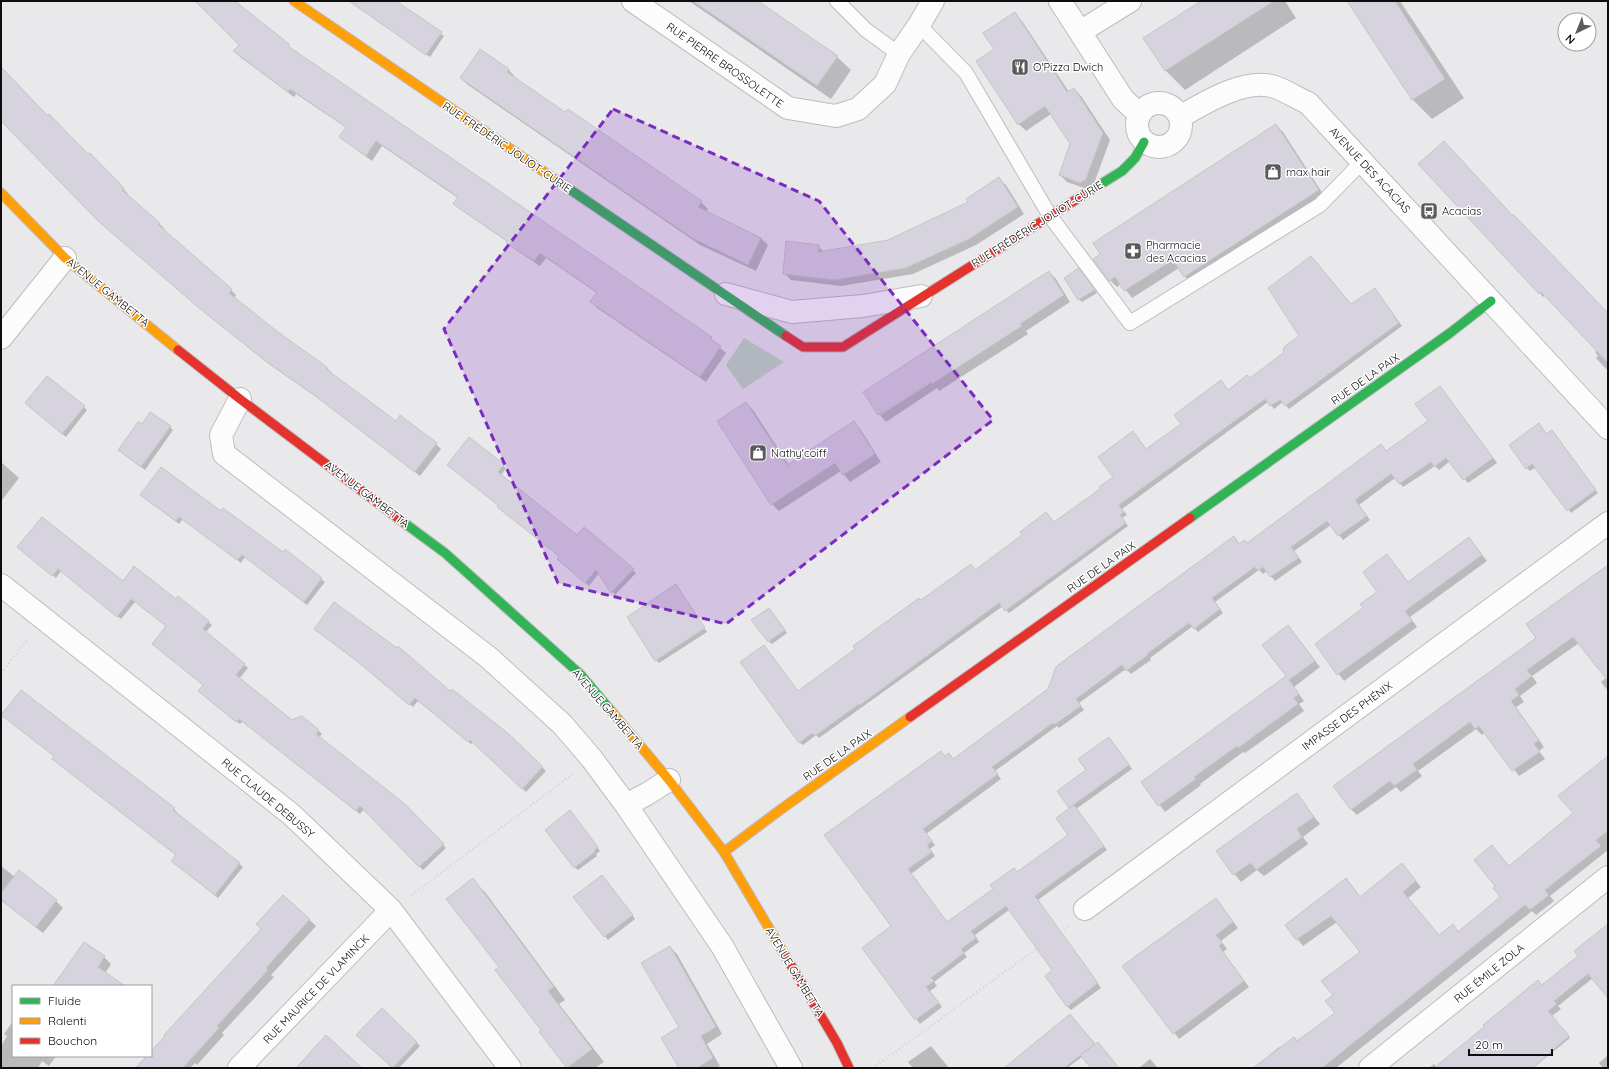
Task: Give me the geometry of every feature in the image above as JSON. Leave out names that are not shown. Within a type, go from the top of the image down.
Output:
[{"type":"street","name":"RUE FRÉDÉRIC JOLIOT-CURIE","points":[[294,1],[721,293],[803,347],[843,347],[921,296],[1122,171],[1135,158],[1144,142]]},
{"type":"street","name":"RUE PIERRE BROSSOLETTE","points":[[633,1],[788,108],[836,116],[858,109],[885,84],[899,54],[933,1]]},
{"type":"street","points":[[1060,1],[1123,99],[1139,114]]},
{"type":"street","points":[[1080,32],[1130,1]]},
{"type":"street","name":"AVENUE DES ACACIAS","points":[[1180,117],[1204,103],[1238,88],[1254,85],[1273,87],[1308,104],[1608,428]]},
{"type":"street","points":[[1157,102],[1171,106],[1180,117],[1180,131],[1172,143],[1158,147],[1151,146],[1144,142],[1139,136],[1137,122],[1139,114],[1150,104],[1157,102]]},
{"type":"street","name":"AVENUE GAMBETTA","points":[[1,193],[65,258],[240,399],[445,553],[580,674],[669,780],[724,852],[837,1044],[849,1068]]},
{"type":"street","points":[[1,338],[65,258]]},
{"type":"street","name":"RUE FRÉDÉRIC JOLIOT-CURIE","points":[[721,293],[792,312],[864,306],[921,296]]},
{"type":"street","name":"RUE DE LA PAIX","points":[[724,852],[780,810],[1450,333],[1491,301]]},
{"type":"street","points":[[240,399],[221,435],[224,454],[488,657],[562,724],[592,760],[626,805],[722,946],[791,1068]]},
{"type":"street","name":"IMPASSE DES PHÉNIX","points":[[1085,909],[1608,523]]},
{"type":"street","name":"RUE CLAUDE DEBUSSY","points":[[1,585],[292,815],[392,910],[510,1068]]},
{"type":"street","points":[[626,805],[648,794],[669,780]]},
{"type":"street","name":"RUE ÉMILE ZOLA","points":[[1370,1068],[1608,877]]},
{"type":"street","name":"RUE MAURICE DE VLAMINCK","points":[[240,1068],[392,910]]},
{"type":"lane","points":[[837,1],[866,30],[899,54]]},
{"type":"lane","points":[[919,25],[966,73],[1050,216],[1130,323],[1320,205],[1362,162]]},
{"type":"path","points":[[1,673],[44,619]]},
{"type":"path","points":[[392,910],[592,760]]},
{"type":"path","points":[[873,1068],[1074,921],[1085,909]]},
{"type":"highlighted area","points":[[613,109],[819,201],[993,420],[726,624],[558,583],[444,329]]},
{"type":"green space","points":[[744,338],[784,362],[743,389],[726,365]]},
{"type":"building","points":[[195,1],[235,1],[289,44],[288,46],[712,337],[710,339],[721,346],[700,377],[590,302],[597,292],[540,253],[534,261],[506,243],[507,241],[453,204],[458,197],[376,141],[366,156],[339,137],[346,127],[290,89],[288,92],[233,51],[239,45]]},
{"type":"building","points":[[349,1],[396,1],[442,32],[426,55]]},
{"type":"building","points":[[693,1],[758,1],[838,56],[817,86]]},
{"type":"building","points":[[1201,1],[1274,1],[1165,71],[1143,38]]},
{"type":"building","points":[[1347,1],[1395,1],[1445,79],[1412,100]]},
{"type":"building","points":[[1015,12],[1067,92],[1074,88],[1103,133],[1086,179],[1080,183],[1059,175],[1070,144],[1045,106],[1018,125],[976,61],[994,49],[983,33]]},
{"type":"building","points":[[480,49],[509,69],[507,72],[565,112],[568,109],[702,201],[698,207],[761,238],[748,265],[692,238],[460,78]]},
{"type":"building","points":[[1,67],[48,116],[49,114],[88,154],[90,153],[124,188],[122,190],[160,223],[158,224],[170,235],[232,289],[229,293],[278,332],[327,367],[326,369],[396,421],[400,415],[437,443],[415,472],[318,398],[263,359],[199,308],[97,220],[1,121]]},
{"type":"building","points":[[1276,124],[1319,190],[1184,277],[1173,260],[1124,291],[1115,277],[1109,281],[1093,259],[1100,254],[1093,243]]},
{"type":"building","points":[[1444,141],[1512,215],[1513,214],[1608,313],[1608,363],[1541,292],[1539,294],[1418,164]]},
{"type":"building","points":[[999,177],[1018,207],[969,239],[906,268],[834,280],[783,274],[786,241],[819,245],[818,252],[888,240],[968,202],[966,199]]},
{"type":"building","points":[[1311,256],[1351,304],[1375,288],[1399,323],[1285,406],[1280,400],[1270,406],[1265,399],[1119,505],[1124,512],[1120,515],[1126,523],[1005,611],[999,603],[860,705],[859,704],[815,736],[812,733],[799,743],[740,662],[764,645],[798,691],[855,649],[853,646],[919,598],[921,600],[971,564],[975,570],[1022,535],[1020,532],[1046,512],[1054,522],[1100,489],[1099,487],[1113,477],[1098,457],[1133,431],[1146,449],[1181,424],[1174,415],[1221,380],[1228,390],[1247,375],[1250,378],[1283,353],[1284,347],[1299,336],[1268,288]]},
{"type":"building","points":[[1079,268],[1095,290],[1078,300],[1064,278]]},
{"type":"building","points":[[1049,271],[1064,295],[1020,324],[1022,326],[932,384],[930,382],[878,415],[863,392]]},
{"type":"building","points":[[47,376],[85,406],[62,434],[25,403]]},
{"type":"building","points":[[1440,386],[1493,458],[1463,480],[1446,458],[1434,467],[1431,462],[1399,484],[1391,474],[1355,500],[1367,516],[1338,536],[1327,521],[1291,547],[1299,558],[1270,577],[1263,567],[1258,571],[1255,567],[1212,598],[1220,609],[1194,629],[1189,623],[1126,671],[1122,665],[1076,699],[1081,706],[1054,725],[1053,723],[992,767],[998,774],[923,829],[932,841],[927,845],[932,852],[908,869],[947,922],[993,889],[990,885],[1014,868],[1017,872],[1068,835],[1056,818],[1074,805],[1104,846],[1035,896],[1098,983],[1067,1007],[1045,976],[1052,970],[1006,906],[971,931],[976,938],[961,949],[964,953],[931,978],[934,981],[926,987],[939,1003],[915,1020],[862,948],[891,926],[824,835],[941,751],[945,756],[949,753],[953,759],[1048,689],[1058,665],[1234,536],[1239,544],[1245,540],[1247,543],[1381,444],[1386,451],[1428,421],[1415,404]]},
{"type":"building","points":[[746,402],[787,465],[854,421],[875,454],[843,475],[835,463],[771,505],[717,421]]},
{"type":"building","points":[[150,412],[171,426],[141,467],[118,450],[138,422],[142,424]]},
{"type":"building","points":[[1539,423],[1546,434],[1552,430],[1596,490],[1567,511],[1532,464],[1526,469],[1509,445]]},
{"type":"building","points":[[469,437],[504,464],[498,472],[577,535],[584,527],[634,569],[611,593],[596,570],[585,583],[557,559],[559,556],[447,465]]},
{"type":"building","points":[[161,467],[221,511],[223,508],[283,552],[285,549],[322,578],[304,602],[242,555],[237,560],[179,517],[176,521],[140,495]]},
{"type":"building","points":[[42,517],[123,581],[134,566],[176,599],[178,596],[209,621],[203,629],[245,664],[236,675],[292,720],[302,716],[319,730],[316,734],[405,804],[444,844],[419,867],[360,806],[356,811],[239,719],[236,722],[198,691],[203,685],[152,644],[166,626],[131,599],[117,617],[58,569],[52,576],[17,547]]},
{"type":"building","points":[[1469,537],[1482,555],[1405,611],[1412,621],[1337,675],[1315,644],[1363,608],[1360,604],[1377,592],[1363,572],[1387,554],[1408,582]]},
{"type":"building","points":[[1608,565],[1608,681],[1573,637],[1527,670],[1532,676],[1515,689],[1519,695],[1511,701],[1539,740],[1534,744],[1540,752],[1512,771],[1479,726],[1475,729],[1470,722],[1413,764],[1417,770],[1394,786],[1390,781],[1351,810],[1333,786],[1536,638],[1526,624]]},
{"type":"building","points":[[676,584],[705,628],[655,661],[627,617]]},
{"type":"building","points":[[334,602],[397,648],[398,646],[450,691],[452,689],[510,735],[543,767],[522,789],[470,740],[468,742],[415,698],[409,705],[358,662],[314,629]]},
{"type":"building","points":[[769,608],[785,630],[768,642],[751,620]]},
{"type":"building","points":[[1288,625],[1315,661],[1289,680],[1299,694],[1294,698],[1298,704],[1238,748],[1237,746],[1194,777],[1196,779],[1158,806],[1141,782],[1286,676],[1262,645]]},
{"type":"building","points":[[21,690],[175,808],[173,810],[240,863],[215,895],[171,861],[176,855],[52,759],[54,756],[1,715]]},
{"type":"building","points":[[1109,737],[1129,765],[1069,808],[1057,791],[1086,770],[1078,759]]},
{"type":"building","points":[[1608,756],[1608,831],[1596,840],[1601,846],[1545,890],[1549,895],[1530,910],[1525,905],[1322,1068],[1253,1068],[1294,1037],[1297,1041],[1335,1013],[1325,1001],[1333,995],[1321,981],[1360,952],[1331,916],[1296,940],[1285,925],[1346,878],[1360,897],[1402,863],[1416,881],[1403,892],[1439,935],[1453,924],[1458,932],[1500,897],[1493,888],[1495,886],[1474,860],[1492,845],[1509,866],[1573,813],[1558,796]]},
{"type":"building","points":[[1297,793],[1314,817],[1297,829],[1302,837],[1256,870],[1251,863],[1233,875],[1216,851]]},
{"type":"building","points":[[570,810],[598,847],[594,851],[595,852],[574,868],[545,830]]},
{"type":"building","points":[[19,870],[57,900],[36,927],[1,900],[1,893]]},
{"type":"building","points":[[602,875],[633,915],[604,937],[573,897]]},
{"type":"building","points":[[473,878],[554,987],[548,991],[592,1049],[567,1068],[539,1032],[541,1030],[495,970],[499,967],[446,899]]},
{"type":"building","points":[[283,895],[310,919],[266,968],[268,970],[217,1026],[219,1028],[183,1068],[135,1068],[146,1057],[152,1057],[152,1050],[165,1036],[164,1035],[261,929],[256,924]]},
{"type":"building","points":[[1216,898],[1233,922],[1216,935],[1222,943],[1219,946],[1244,981],[1173,1034],[1122,966]]},
{"type":"building","points":[[1608,924],[1608,998],[1588,974],[1554,1001],[1557,1004],[1548,1011],[1569,1036],[1533,1068],[1434,1068],[1538,980],[1542,985],[1578,956],[1574,951]]},
{"type":"building","points":[[84,942],[105,956],[98,967],[124,985],[54,985]]},
{"type":"building","points":[[670,946],[716,1027],[701,1036],[713,1058],[697,1068],[679,1068],[661,1038],[679,1027],[641,963]]},
{"type":"building","points":[[382,1008],[417,1042],[393,1068],[356,1035]]},
{"type":"building","points":[[1070,1014],[1095,1044],[1064,1068],[1004,1068]]},
{"type":"building","points":[[326,1035],[362,1068],[296,1068]]},
{"type":"building","points":[[1098,1042],[1119,1068],[1091,1068],[1080,1055]]},
{"type":"traffic: fast","points":[[1085,194],[1122,171],[1135,158],[1144,142]]},
{"type":"traffic: fast","points":[[556,180],[786,336]]},
{"type":"traffic: fast","points":[[1190,518],[1450,333],[1491,301]]},
{"type":"traffic: fast","points":[[403,522],[445,553],[580,674],[612,712]]},
{"type":"traffic: slow","points":[[294,1],[556,180]]},
{"type":"traffic: slow","points":[[1,193],[65,258],[178,350]]},
{"type":"traffic: slow","points":[[612,712],[669,780],[724,852],[786,957]]},
{"type":"traffic: slow","points":[[724,852],[910,717]]},
{"type":"traffic: jam","points":[[786,336],[803,347],[843,347],[1085,194]]},
{"type":"traffic: jam","points":[[178,350],[240,399],[403,522]]},
{"type":"traffic: jam","points":[[910,717],[1190,518]]},
{"type":"traffic: jam","points":[[786,957],[837,1043],[849,1068]]},
{"type":"place","name":"O'Pizza Dwich","points":[[1020,67]]},
{"type":"place","name":"max hair","points":[[1273,172]]},
{"type":"place","name":"Acacias","points":[[1429,211]]},
{"type":"place","name":"Pharmacie des Acacias","points":[[1133,251]]},
{"type":"place","name":"Nathy'coiff","points":[[758,453]]}]
